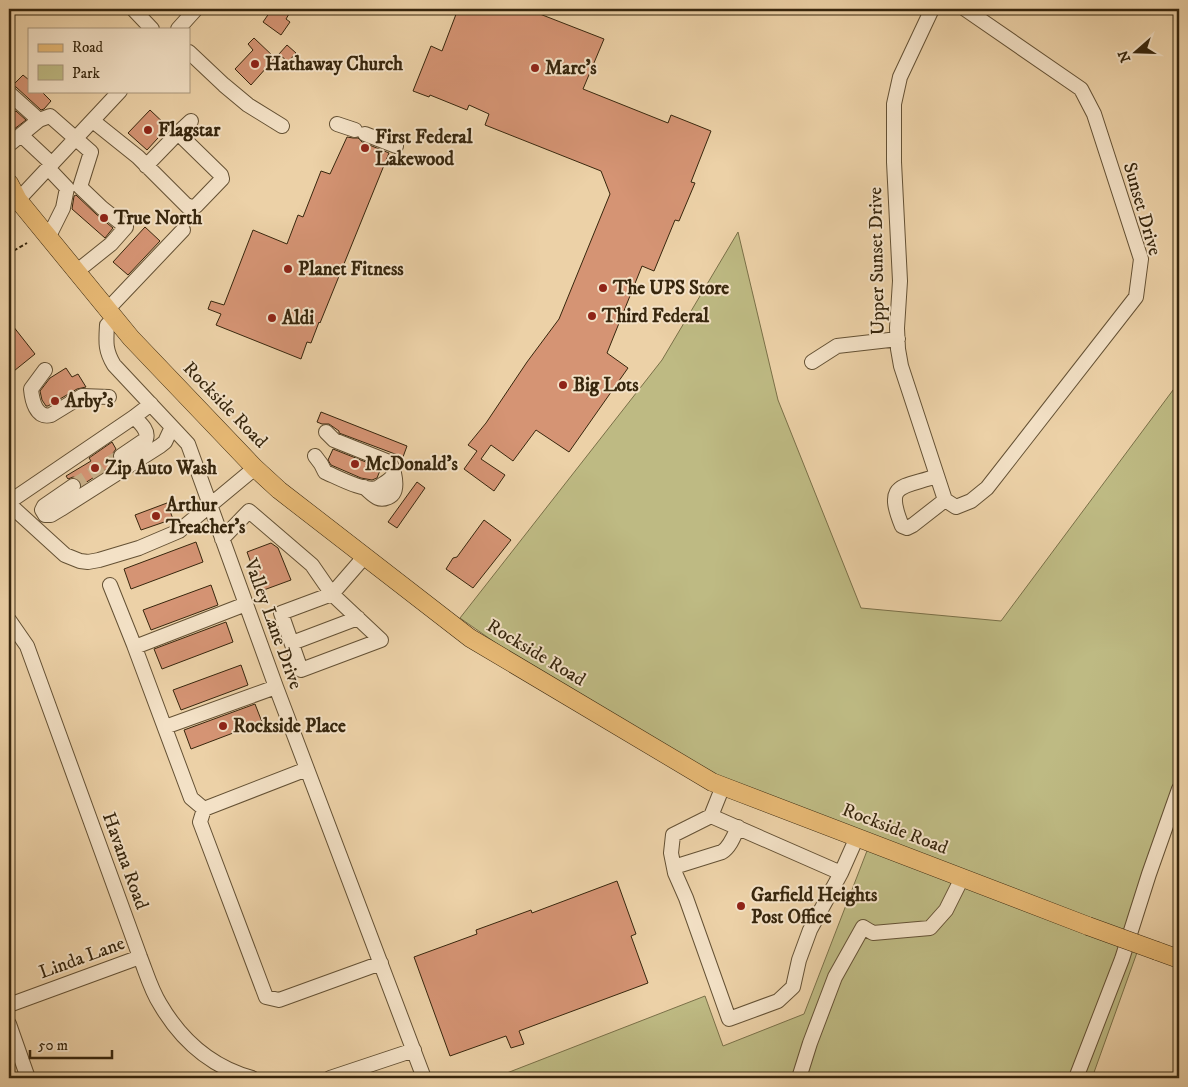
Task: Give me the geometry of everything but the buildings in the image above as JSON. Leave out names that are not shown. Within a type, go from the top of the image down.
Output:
[{"type":"main road","name":"Rockside Road","points":[[9,183],[14,205],[48,238],[137,345],[255,468],[280,490],[470,638],[712,782],[1179,959]]},
{"type":"street","points":[[133,9],[151,28]]},
{"type":"street","points":[[179,28],[196,9]]},
{"type":"street","name":"Upper Sunset Drive","points":[[932,9],[900,77],[894,104],[894,162],[900,281],[898,349],[901,366],[937,476],[950,503]]},
{"type":"street","name":"Sunset Drive","points":[[937,476],[897,490],[894,502],[902,526],[907,528],[950,503],[971,501],[986,488],[1136,297],[1141,259],[1094,114],[1081,89],[965,9]]},
{"type":"street","points":[[190,53],[242,100],[282,126]]},
{"type":"street","points":[[14,205],[119,92]]},
{"type":"street","points":[[9,95],[39,120]]},
{"type":"street","points":[[48,238],[63,208],[67,188],[50,166],[13,140],[39,120],[50,116],[91,152],[80,188],[126,227],[111,244],[76,272]]},
{"type":"street","points":[[93,121],[138,157],[188,207],[196,206],[222,179],[221,175],[178,133]]},
{"type":"street","points":[[146,166],[191,121]]},
{"type":"street","points":[[337,124],[396,146]]},
{"type":"street","points":[[111,314],[183,230]]},
{"type":"street","name":"Valley Lane Drive","points":[[111,314],[107,325],[106,340],[108,352],[114,364],[188,444],[276,687],[424,1078]]},
{"type":"street","points":[[812,362],[837,346],[898,339]]},
{"type":"street","points":[[45,370],[31,389],[32,398],[37,410],[42,415],[47,416],[82,396],[109,397]]},
{"type":"street","points":[[151,404],[9,503],[65,555],[80,561],[99,560],[139,548],[168,536],[186,526],[255,468]]},
{"type":"street","points":[[121,456],[148,436],[144,428],[134,417]]},
{"type":"street","points":[[73,486],[44,506],[42,510],[45,515],[51,515],[61,509],[160,446],[165,442],[172,426]]},
{"type":"street","points":[[315,456],[322,464],[325,472],[364,487],[377,488],[391,478],[394,473],[389,462],[334,440],[326,432]]},
{"type":"street","points":[[222,539],[249,511],[312,565],[332,594],[381,640],[301,670],[281,613],[332,594],[365,556]]},
{"type":"street","points":[[110,585],[192,798],[204,809]]},
{"type":"street","points":[[135,647],[246,604]]},
{"type":"street","points":[[292,643],[358,618]]},
{"type":"street","name":"Havana Road","points":[[9,620],[27,646],[140,957],[159,1003],[180,1033],[203,1055],[235,1073],[252,1078]]},
{"type":"street","points":[[165,727],[276,687]]},
{"type":"street","points":[[204,809],[307,770]]},
{"type":"street","points":[[723,786],[711,816],[673,835],[671,853],[675,873],[686,898],[730,1020],[778,1001],[793,987],[799,960],[810,930],[841,873],[857,838]]},
{"type":"street","points":[[1076,1078],[1122,959],[1179,789]]},
{"type":"street","points":[[204,809],[200,822],[266,997],[279,1000],[381,963]]},
{"type":"street","points":[[711,816],[841,873]]},
{"type":"street","points":[[674,867],[726,850],[738,827]]},
{"type":"street","points":[[799,1078],[835,977],[863,927],[873,933],[930,928],[946,910],[962,878]]},
{"type":"street","name":"Linda Lane","points":[[9,1005],[140,957]]},
{"type":"street","points":[[9,1024],[28,1078]]},
{"type":"street","points":[[330,1078],[414,1050]]},
{"type":"path","points":[[9,245],[16,250],[28,243]]},
{"type":"green space","points":[[738,232],[778,400],[861,608],[1001,621],[1179,382],[1179,772],[1124,936],[1139,947],[1092,1078],[494,1078],[705,996],[723,1046],[804,1014],[870,843],[712,782],[605,719],[460,618],[662,360]]},
{"type":"tunnel","points":[[73,486],[121,456]]},
{"type":"place","name":"Hathaway Church","points":[[255,64]]},
{"type":"place","name":"Marc's","points":[[535,68]]},
{"type":"place","name":"Flagstar","points":[[148,130]]},
{"type":"place","name":"First Federal Lakewood","points":[[365,148]]},
{"type":"place","name":"True North","points":[[104,218]]},
{"type":"place","name":"Planet Fitness","points":[[288,269]]},
{"type":"place","name":"The UPS Store","points":[[603,288]]},
{"type":"place","name":"Third Federal","points":[[592,316]]},
{"type":"place","name":"Aldi","points":[[272,318]]},
{"type":"place","name":"Big Lots","points":[[563,385]]},
{"type":"place","name":"Arby's","points":[[55,401]]},
{"type":"place","name":"McDonald's","points":[[355,464]]},
{"type":"place","name":"Zip Auto Wash","points":[[95,468]]},
{"type":"place","name":"Arthur Treacher's","points":[[156,516]]},
{"type":"place","name":"Rockside Place","points":[[223,726]]},
{"type":"place","name":"Garfield Heights Post Office","points":[[741,906]]}]
